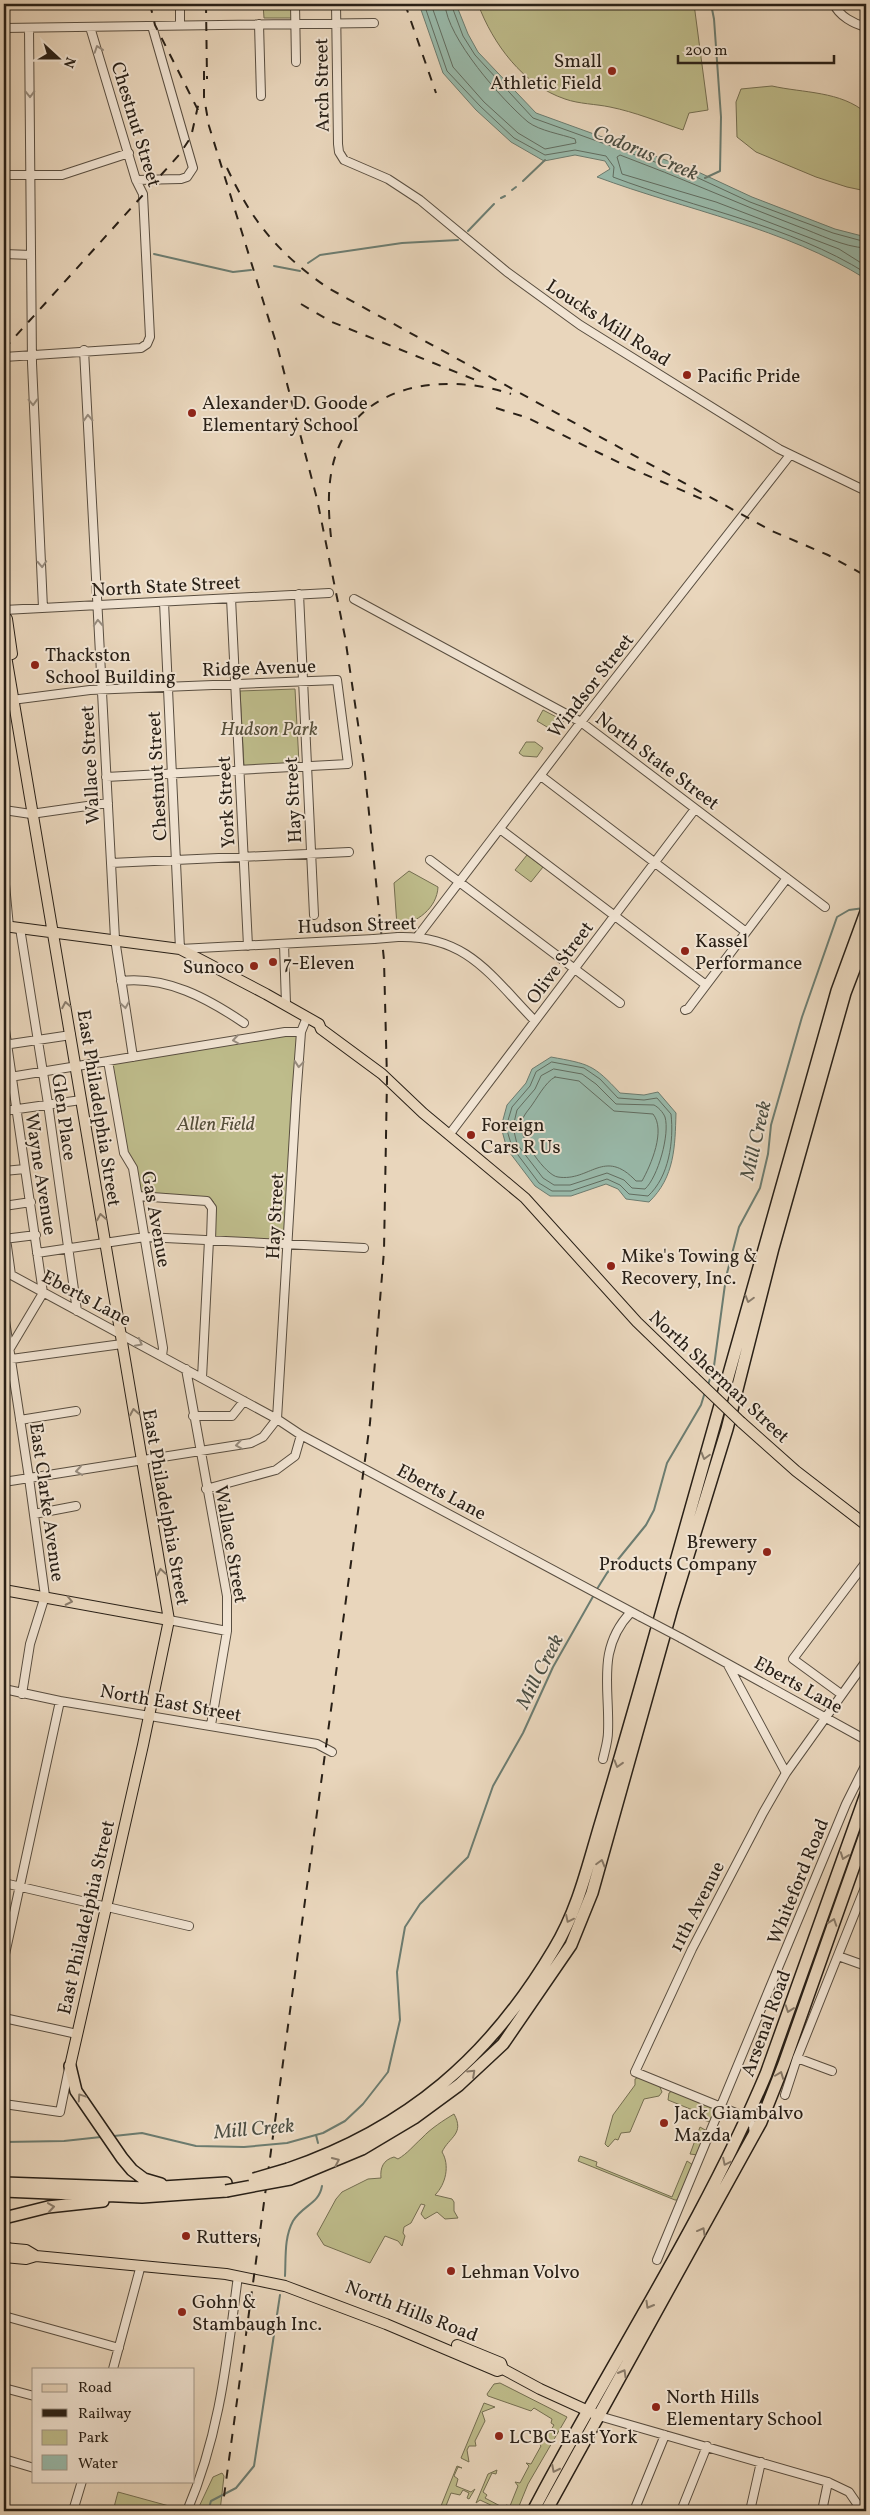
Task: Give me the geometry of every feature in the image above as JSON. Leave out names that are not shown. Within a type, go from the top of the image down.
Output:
[{"type":"highway","points":[[289,2174],[393,2120],[442,2086],[506,2021],[555,1948],[572,1913],[636,1704],[837,991],[865,915]]},
{"type":"highway","points":[[4,2218],[48,2207],[226,2187],[259,2178],[289,2174],[362,2149],[414,2118],[459,2085],[503,2044],[571,1946],[592,1893],[671,1611],[726,1429],[773,1248],[843,1003],[866,938]]},
{"type":"highway","name":"Arsenal Road","points":[[533,2511],[587,2411],[654,2294],[748,2118],[766,2074],[866,1794]]},
{"type":"highway","name":"Arsenal Road","points":[[546,2511],[754,2136],[784,2064],[866,1832]]},
{"type":"highway","points":[[70,2066],[76,2091],[132,2170],[144,2179],[177,2187]]},
{"type":"highway","points":[[4,2183],[147,2188],[226,2187]]},
{"type":"highway","points":[[4,2191],[142,2196]]},
{"type":"main road","name":"East Philadelphia Street","points":[[4,614],[7,620],[12,700]]},
{"type":"main road","name":"East Philadelphia Street","points":[[4,644],[12,700],[54,912],[54,932],[168,1620],[150,1715],[70,2066]]},
{"type":"main road","name":"North Sherman Street","points":[[6,926],[180,949],[307,1016],[382,1074],[449,1135],[525,1198],[637,1322],[695,1378],[796,1471],[866,1525]]},
{"type":"main road","points":[[4,1590],[168,1620]]},
{"type":"main road","name":"North Hills Road","points":[[5,2250],[26,2250],[36,2256],[238,2276],[304,2292],[309,2297],[386,2324],[497,2370],[504,2369],[599,2416]]},
{"type":"street","points":[[180,4],[180,25]]},
{"type":"street","points":[[295,4],[296,62]]},
{"type":"street","name":"Arch Street","points":[[336,4],[338,144],[341,157],[347,162]]},
{"type":"street","points":[[834,4],[837,10],[855,24],[866,27]]},
{"type":"street","points":[[4,28],[374,23]]},
{"type":"street","points":[[259,24],[261,96]]},
{"type":"street","points":[[136,180],[181,180],[192,173],[194,164],[152,26]]},
{"type":"street","name":"Chestnut Street","points":[[84,350],[141,348],[147,344],[150,337],[143,194],[136,180],[90,27]]},
{"type":"street","points":[[30,28],[32,353],[44,608]]},
{"type":"street","points":[[4,175],[62,175],[129,153]]},
{"type":"street","name":"Loucks Mill Road","points":[[347,162],[388,179],[403,188],[507,272],[580,325],[790,455],[866,490]]},
{"type":"street","points":[[4,254],[31,255]]},
{"type":"street","points":[[4,357],[32,353],[84,350]]},
{"type":"street","name":"Wallace Street","points":[[84,350],[115,939],[133,1057]]},
{"type":"street","name":"Windsor Street","points":[[418,936],[581,722],[790,455]]},
{"type":"street","name":"North State Street","points":[[4,610],[329,592]]},
{"type":"street","name":"Hay Street","points":[[299,594],[314,915]]},
{"type":"street","name":"York Street","points":[[231,598],[248,946]]},
{"type":"street","name":"North State Street","points":[[354,599],[581,722],[825,907]]},
{"type":"street","name":"Chestnut Street","points":[[164,602],[180,949]]},
{"type":"street","name":"Ridge Avenue","points":[[12,700],[102,690],[337,680],[348,764],[307,766]]},
{"type":"street","points":[[106,777],[307,766]]},
{"type":"street","points":[[541,776],[746,932]]},
{"type":"street","points":[[4,810],[34,814],[108,803]]},
{"type":"street","name":"Olive Street","points":[[449,1135],[695,809]]},
{"type":"street","points":[[500,829],[706,986]]},
{"type":"street","points":[[111,863],[349,852]]},
{"type":"street","points":[[430,860],[620,1004]]},
{"type":"street","points":[[4,874],[6,926]]},
{"type":"street","points":[[685,1010],[688,1009],[706,986],[787,878]]},
{"type":"street","name":"Glen Place","points":[[20,928],[48,1104],[76,1311]]},
{"type":"street","name":"Hudson Street","points":[[180,949],[418,936],[444,942],[464,953],[535,1021]]},
{"type":"street","points":[[284,944],[286,1004]]},
{"type":"street","points":[[121,981],[147,979],[186,990],[223,1008],[244,1023]]},
{"type":"street","name":"Hay Street","points":[[278,1419],[302,1032],[307,1016]]},
{"type":"street","name":"Wayne Avenue","points":[[4,1023],[8,1078],[16,1109],[26,1169],[43,1293]]},
{"type":"street","points":[[8,1078],[285,1032],[302,1032]]},
{"type":"street","points":[[6,1044],[71,1035]]},
{"type":"street","name":"Gas Avenue","points":[[108,1061],[124,1153],[133,1168],[163,1348],[162,1356]]},
{"type":"street","points":[[4,1111],[82,1100]]},
{"type":"street","points":[[4,1171],[26,1169]]},
{"type":"street","points":[[138,1196],[206,1201],[212,1208],[202,1378]]},
{"type":"street","points":[[4,1206],[31,1202]]},
{"type":"street","points":[[12,1275],[5,1239],[36,1235]]},
{"type":"street","points":[[38,1253],[145,1237],[364,1248]]},
{"type":"street","name":"Eberts Lane","points":[[4,1271],[121,1338],[162,1356],[278,1419],[301,1435],[681,1638],[866,1740]]},
{"type":"street","points":[[9,1350],[43,1293]]},
{"type":"street","name":"East Clarke Avenue","points":[[4,1314],[9,1350],[7,1359],[20,1420],[45,1596],[30,1644],[22,1694]]},
{"type":"street","points":[[7,1359],[121,1338]]},
{"type":"street","name":"Wallace Street","points":[[186,1369],[206,1489],[227,1596],[227,1631],[211,1725]]},
{"type":"street","points":[[193,1416],[232,1416],[244,1401]]},
{"type":"street","points":[[20,1420],[76,1411]]},
{"type":"street","points":[[4,1482],[142,1462],[199,1450],[251,1443],[263,1437],[278,1419]]},
{"type":"street","points":[[206,1489],[276,1470],[295,1456],[301,1435]]},
{"type":"street","points":[[34,1514],[76,1506]]},
{"type":"street","points":[[841,1694],[793,1659],[866,1562]]},
{"type":"street","points":[[603,1759],[608,1735],[605,1671],[608,1653],[623,1620],[631,1612]]},
{"type":"street","points":[[168,1620],[227,1631]]},
{"type":"street","name":"11th Avenue","points":[[748,2118],[635,2072],[731,1872],[786,1773],[866,1661]]},
{"type":"street","points":[[728,1665],[786,1773]]},
{"type":"street","name":"North East Street","points":[[4,1689],[60,1701],[317,1744],[332,1752]]},
{"type":"street","points":[[4,1960],[60,1701]]},
{"type":"street","name":"Whiteford Road","points":[[657,2260],[846,1804],[866,1764]]},
{"type":"street","points":[[4,1883],[189,1926]]},
{"type":"street","points":[[785,2095],[797,2058],[866,1885]]},
{"type":"street","points":[[838,1956],[866,1966]]},
{"type":"street","points":[[4,2018],[77,2034]]},
{"type":"street","points":[[797,2058],[832,2071]]},
{"type":"street","name":"East Philadelphia Street","points":[[4,2104],[60,2112],[70,2066]]},
{"type":"street","points":[[748,2118],[753,2126],[754,2136]]},
{"type":"street","points":[[114,2368],[141,2265]]},
{"type":"street","points":[[187,2511],[205,2466],[217,2421],[238,2276]]},
{"type":"street","points":[[4,2316],[119,2348]]},
{"type":"street","points":[[4,2388],[32,2395]]},
{"type":"street","name":"North Hills Road","points":[[599,2416],[828,2482],[849,2492],[862,2511]]},
{"type":"street","points":[[634,2511],[666,2435]]},
{"type":"street","points":[[680,2511],[707,2446]]},
{"type":"street","points":[[4,2459],[32,2467]]},
{"type":"street","points":[[750,2511],[761,2462]]},
{"type":"street","points":[[73,2511],[82,2482]]},
{"type":"street","points":[[822,2511],[828,2482]]},
{"type":"green space","points":[[263,4],[292,4],[292,18],[264,18]]},
{"type":"green space","name":"Small Athletic Field","points":[[478,4],[694,4],[708,110],[689,113],[683,130],[647,117],[610,107],[570,101],[550,93],[536,84],[511,61],[492,34]]},
{"type":"green space","points":[[772,86],[845,100],[866,113],[866,191],[816,177],[756,152],[737,137],[736,102],[741,89]]},
{"type":"green space","name":"Hudson Park","points":[[295,689],[299,763],[244,766],[240,691]]},
{"type":"green space","points":[[543,710],[564,721],[557,733],[537,721]]},
{"type":"green space","points":[[526,742],[535,742],[543,748],[537,757],[523,756],[519,753]]},
{"type":"green space","points":[[527,855],[543,867],[531,882],[515,870]]},
{"type":"green space","points":[[409,871],[438,887],[437,895],[425,913],[412,922],[397,926],[394,883]]},
{"type":"green space","name":"Allen Field","points":[[293,1034],[298,1039],[286,1241],[214,1237],[213,1201],[209,1198],[141,1192],[126,1152],[112,1064]]},
{"type":"green space","points":[[639,2077],[659,2085],[662,2092],[659,2096],[644,2099],[630,2132],[621,2133],[618,2140],[615,2139],[608,2147],[605,2144],[613,2115],[635,2085],[635,2079]]},
{"type":"green space","points":[[672,2091],[712,2108],[715,2112],[711,2122],[703,2120],[705,2115],[668,2100],[669,2093]]},
{"type":"green space","points":[[454,2114],[458,2126],[457,2131],[442,2152],[446,2163],[446,2174],[439,2191],[435,2195],[452,2199],[454,2211],[458,2218],[445,2219],[437,2212],[425,2219],[421,2214],[425,2205],[421,2204],[411,2223],[404,2227],[403,2233],[405,2236],[402,2246],[398,2241],[385,2236],[370,2263],[324,2245],[317,2234],[336,2199],[342,2192],[368,2179],[381,2178],[382,2168],[387,2160],[394,2157],[398,2159],[402,2157],[429,2131]]},
{"type":"green space","points":[[700,2127],[707,2131],[698,2155],[690,2154]]},
{"type":"green space","points":[[580,2156],[597,2162],[596,2166],[672,2197],[687,2161],[693,2165],[680,2200],[675,2200],[578,2161]]},
{"type":"green space","points":[[500,2383],[567,2417],[528,2484],[517,2511],[496,2511],[497,2508],[480,2500],[476,2503],[488,2474],[497,2470],[496,2474],[492,2473],[483,2492],[487,2495],[485,2498],[504,2508],[506,2505],[510,2506],[518,2486],[515,2482],[520,2483],[529,2466],[526,2463],[531,2464],[541,2446],[538,2442],[543,2443],[554,2425],[551,2423],[552,2419],[534,2408],[531,2411],[488,2396],[487,2394],[494,2384]]},
{"type":"green space","points":[[484,2403],[495,2407],[482,2412],[485,2421],[475,2441],[476,2446],[469,2446],[467,2450],[469,2462],[461,2458]]},
{"type":"green space","points":[[457,2466],[462,2468],[458,2467],[454,2476],[458,2479],[456,2486],[471,2492],[475,2489],[469,2499],[467,2498],[469,2493],[463,2490],[460,2495],[451,2493],[444,2511],[439,2511]]},
{"type":"green space","points":[[222,2473],[224,2476],[220,2511],[197,2511],[213,2477]]},
{"type":"green space","points":[[118,2492],[180,2509],[179,2511],[113,2511]]},
{"type":"water","points":[[419,4],[456,4],[468,34],[478,52],[536,113],[696,171],[752,197],[835,229],[866,237],[866,279],[835,261],[769,233],[597,177],[610,169],[605,161],[575,155],[544,161],[511,142],[476,110],[443,73]]},
{"type":"water","points":[[551,1057],[590,1067],[603,1076],[620,1093],[644,1095],[658,1092],[676,1113],[674,1149],[669,1172],[658,1192],[649,1202],[626,1199],[618,1189],[606,1184],[571,1196],[550,1196],[535,1186],[507,1149],[501,1127],[507,1105],[526,1083],[532,1069]]},
{"type":"waterway","name":"Codorus Creek","points":[[705,178],[720,171],[721,117],[714,19],[711,4]]},
{"type":"waterway","points":[[523,181],[545,160]]},
{"type":"waterway","points":[[512,190],[516,187]]},
{"type":"waterway","points":[[501,198],[505,196]]},
{"type":"waterway","points":[[468,231],[494,204]]},
{"type":"waterway","points":[[308,263],[320,255],[402,243],[458,240]]},
{"type":"waterway","points":[[154,254],[233,272],[251,270]]},
{"type":"waterway","points":[[274,266],[300,271]]},
{"type":"waterway","name":"Mill Creek","points":[[708,1385],[714,1366],[726,1277],[739,1227],[760,1188],[768,1154],[771,1125],[802,1017],[837,917],[849,910],[864,908]]},
{"type":"waterway","name":"Mill Creek","points":[[597,1589],[607,1573],[646,1525],[654,1510],[667,1463],[701,1405],[705,1392]]},
{"type":"waterway","name":"Mill Creek","points":[[114,2136],[142,2133],[196,2146],[244,2147],[287,2143],[323,2133],[345,2121],[363,2104],[388,2072],[400,2020],[397,1972],[405,1927],[420,1904],[468,1857],[493,1786],[523,1733],[553,1667],[595,1593]]},
{"type":"waterway","name":"Mill Creek","points":[[316,2135],[318,2143]]},
{"type":"waterway","name":"Mill Creek","points":[[4,2142],[64,2141],[101,2137]]},
{"type":"waterway","points":[[285,2276],[286,2248],[290,2227],[301,2211],[318,2197],[322,2186]]},
{"type":"waterway","points":[[208,2511],[211,2501],[236,2488],[254,2466],[280,2295]]},
{"type":"railway","points":[[150,4],[155,25],[199,112]]},
{"type":"railway","points":[[206,4],[207,79]]},
{"type":"railway","points":[[405,4],[436,93]]},
{"type":"railway","points":[[204,71],[204,97],[209,126],[278,349],[317,499],[345,637],[364,764],[384,960],[387,1079],[384,1251],[370,1423],[222,2511]]},
{"type":"railway","points":[[4,349],[179,155],[191,137],[200,97]]},
{"type":"railway","points":[[227,168],[247,205],[268,236],[295,262],[328,288],[772,531],[828,555],[866,576]]},
{"type":"railway","points":[[301,304],[332,322],[478,381]]},
{"type":"railway","points":[[331,537],[329,495],[333,464],[348,430],[365,411],[386,397],[409,389],[435,385],[461,384],[511,394]]},
{"type":"railway","points":[[496,408],[528,418],[630,468],[702,499]]},
{"type":"place","name":"Small Athletic Field","points":[[612,71]]},
{"type":"place","name":"Pacific Pride","points":[[687,375]]},
{"type":"place","name":"Alexander D. Goode Elementary School","points":[[192,413]]},
{"type":"place","name":"Thackston School Building","points":[[35,665]]},
{"type":"place","name":"Kassel Performance","points":[[685,951]]},
{"type":"place","name":"7-Eleven","points":[[273,962]]},
{"type":"place","name":"Sunoco","points":[[254,966]]},
{"type":"place","name":"Foreign Cars R Us","points":[[471,1135]]},
{"type":"place","name":"Mike's Towing & Recovery, Inc.","points":[[611,1266]]},
{"type":"place","name":"Brewery Products Company","points":[[767,1552]]},
{"type":"place","name":"Jack Giambalvo Mazda","points":[[664,2123]]},
{"type":"place","name":"Rutters","points":[[186,2236]]},
{"type":"place","name":"Lehman Volvo","points":[[451,2271]]},
{"type":"place","name":"Gohn & Stambaugh Inc.","points":[[182,2312]]},
{"type":"place","name":"North Hills Elementary School","points":[[656,2407]]},
{"type":"place","name":"LCBC East York","points":[[499,2436]]}]
